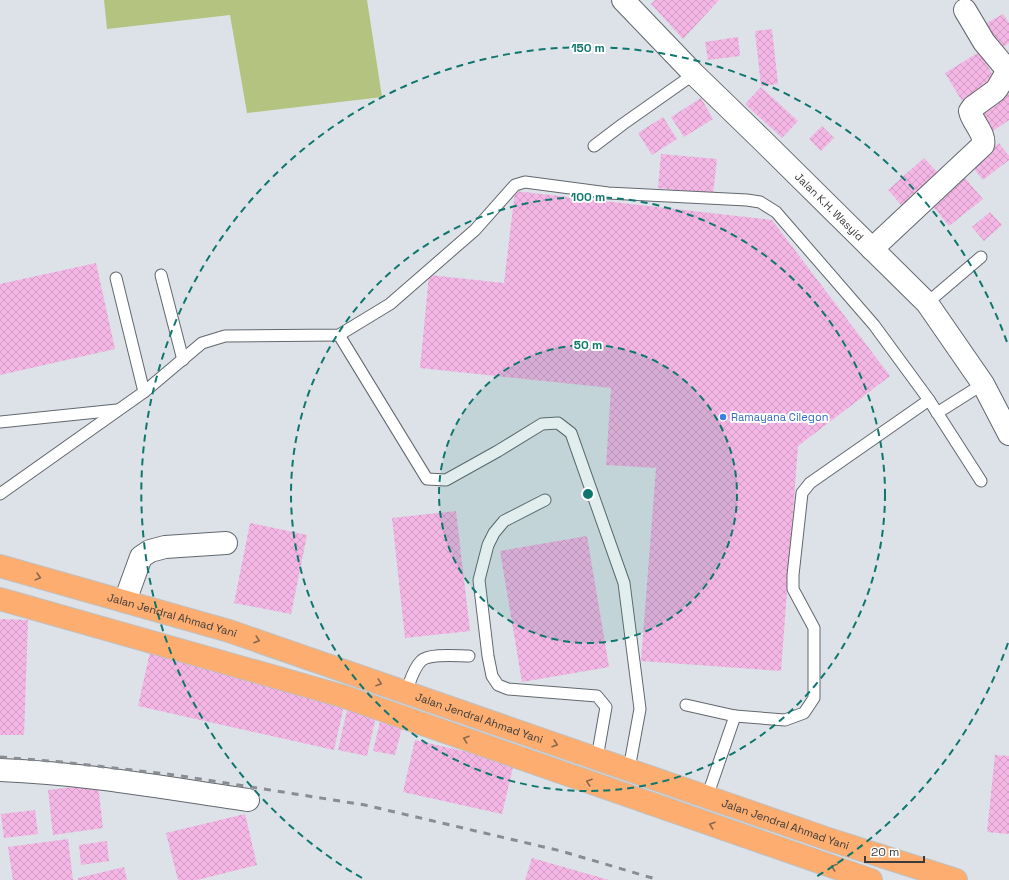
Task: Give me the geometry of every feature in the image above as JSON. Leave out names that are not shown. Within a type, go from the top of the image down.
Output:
[{"type":"highway","name":"Jalan Jendral Ahmad Yani","points":[[0,566],[229,631],[831,840],[956,880]]},
{"type":"highway","points":[[0,599],[342,696],[871,880]]},
{"type":"street","name":"Jalan K.H. Wasyid","points":[[623,0],[694,74],[927,303],[983,384],[1009,434]]},
{"type":"street","points":[[872,249],[983,145],[984,139],[970,111],[998,88],[1002,78],[1009,72],[984,42],[965,10]]},
{"type":"street","points":[[124,600],[141,557],[150,551],[165,547],[226,543]]},
{"type":"street","points":[[0,770],[27,771],[105,780],[248,800]]},
{"type":"lane","points":[[594,146],[622,124],[694,74]]},
{"type":"lane","points":[[0,494],[144,392],[202,343],[225,336],[339,335],[396,299],[475,230],[515,185],[525,182],[608,193],[747,200],[760,202],[776,212],[874,325],[929,400],[981,481]]},
{"type":"lane","points":[[927,303],[980,257]]},
{"type":"lane","points":[[162,275],[183,360]]},
{"type":"lane","points":[[116,278],[144,392]]},
{"type":"lane","points":[[339,335],[427,479],[446,480],[542,424],[558,423],[571,433],[624,583],[640,708],[629,769]]},
{"type":"lane","points":[[937,413],[983,384]]},
{"type":"lane","points":[[686,705],[735,716],[785,720],[804,714],[814,698],[814,628],[793,589],[798,521],[802,493],[810,483],[929,400]]},
{"type":"lane","points":[[0,422],[118,410]]},
{"type":"lane","points":[[545,500],[504,521],[494,533],[486,551],[479,580],[488,656],[492,676],[498,684],[508,689],[597,696],[606,707],[597,758]]},
{"type":"lane","points":[[406,692],[416,667],[422,660],[432,656],[469,656]]},
{"type":"lane","points":[[707,797],[735,716]]},
{"type":"green space","points":[[104,0],[367,0],[382,97],[247,113],[230,15],[107,29]]},
{"type":"building","points":[[655,0],[719,0],[683,39],[651,4]]},
{"type":"building","points":[[1003,14],[1009,23],[1009,43],[1000,49],[985,24]]},
{"type":"building","points":[[772,29],[778,84],[761,86],[755,31]]},
{"type":"building","points":[[738,37],[740,56],[708,60],[705,42]]},
{"type":"building","points":[[979,52],[996,80],[962,101],[945,73]]},
{"type":"building","points":[[761,87],[798,121],[782,138],[745,104]]},
{"type":"building","points":[[1007,92],[1009,94],[1009,120],[990,133],[976,113]]},
{"type":"building","points":[[701,98],[713,119],[684,137],[671,117]]},
{"type":"building","points":[[663,117],[677,139],[652,155],[638,133]]},
{"type":"building","points":[[822,126],[834,138],[821,151],[809,139]]},
{"type":"building","points":[[999,143],[1009,156],[1009,160],[983,180],[970,164]]},
{"type":"building","points":[[661,154],[717,159],[713,194],[658,188]]},
{"type":"building","points":[[924,158],[938,173],[902,206],[888,190]]},
{"type":"building","points":[[965,178],[983,199],[949,226],[932,205]]},
{"type":"building","name":"Ramayana Cilegon","points":[[515,191],[772,220],[890,376],[798,446],[781,671],[641,661],[656,468],[606,465],[611,388],[420,368],[429,275],[504,283]]},
{"type":"building","points":[[990,212],[1002,225],[984,241],[972,227]]},
{"type":"building","points":[[96,263],[115,349],[0,375],[0,284]]},
{"type":"building","points":[[456,511],[470,631],[405,638],[392,518]]},
{"type":"building","points":[[250,523],[307,535],[291,614],[234,603]]},
{"type":"building","points":[[587,536],[609,667],[522,682],[500,551]]},
{"type":"building","points":[[0,619],[28,620],[24,735],[0,735]]},
{"type":"building","points":[[150,652],[346,697],[334,750],[138,706]]},
{"type":"building","points":[[347,710],[376,716],[367,756],[338,750]]},
{"type":"building","points":[[380,722],[402,727],[395,755],[373,751]]},
{"type":"building","points":[[415,740],[514,763],[502,814],[403,792]]},
{"type":"building","points":[[995,755],[1009,756],[1009,834],[987,832]]},
{"type":"building","points":[[98,784],[103,828],[53,835],[48,790]]},
{"type":"building","points":[[35,810],[38,834],[4,838],[1,814]]},
{"type":"building","points":[[245,814],[257,865],[197,880],[178,880],[166,833]]},
{"type":"building","points":[[68,839],[73,880],[13,880],[8,847]]},
{"type":"building","points":[[107,841],[109,861],[81,865],[79,845]]},
{"type":"building","points":[[532,858],[609,880],[525,880]]},
{"type":"building","points":[[124,867],[127,880],[78,880],[78,878]]},
{"type":"railway","points":[[0,757],[62,762],[175,775],[365,805],[561,851],[659,880]]},
{"type":"place","name":"Ramayana Cilegon","points":[[723,417]]}]
